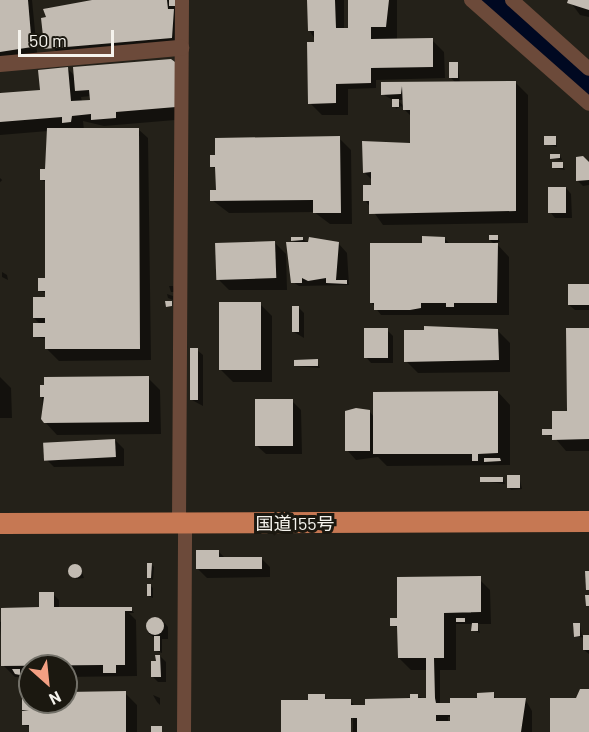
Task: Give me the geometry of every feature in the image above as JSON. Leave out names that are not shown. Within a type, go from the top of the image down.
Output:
[{"type":"highway","name":"国道155号","points":[[0,523],[589,521]]},
{"type":"street","points":[[182,0],[184,732]]},
{"type":"street","points":[[471,0],[589,104]]},
{"type":"street","points":[[512,0],[589,69]]},
{"type":"street","points":[[0,64],[182,48]]},
{"type":"building","points":[[0,0],[28,0],[32,47],[0,52]]},
{"type":"building","points":[[92,0],[167,0],[168,9],[174,9],[172,38],[43,49],[49,45],[45,39],[48,35],[43,36],[41,18],[46,17],[43,9]]},
{"type":"building","points":[[169,0],[176,0],[176,6],[169,6]]},
{"type":"building","points":[[307,0],[335,0],[336,28],[348,28],[348,0],[389,0],[386,27],[371,27],[371,39],[433,38],[433,67],[371,68],[371,83],[336,84],[336,103],[308,104],[307,42],[314,42],[314,31],[308,31]]},
{"type":"building","points":[[568,0],[589,0],[589,10],[567,3]]},
{"type":"building","points":[[171,59],[175,62],[176,107],[116,112],[116,118],[91,120],[91,114],[72,116],[71,122],[62,123],[62,117],[0,122],[0,93],[40,90],[38,70],[68,67],[71,101],[90,100],[89,90],[75,91],[73,67]]},
{"type":"building","points":[[449,62],[458,62],[458,78],[449,78]]},
{"type":"building","points":[[516,81],[516,211],[369,214],[369,201],[363,201],[363,185],[371,185],[371,172],[363,173],[362,141],[410,143],[410,110],[403,110],[402,86],[401,94],[381,95],[381,82]]},
{"type":"building","points":[[392,99],[399,99],[399,107],[392,107]]},
{"type":"building","points":[[47,128],[139,128],[140,349],[45,349],[45,337],[33,337],[33,323],[45,323],[45,318],[33,318],[33,297],[45,297],[45,291],[38,291],[38,278],[45,278],[45,180],[40,180],[40,169],[45,169]]},
{"type":"building","points":[[340,136],[341,213],[313,213],[313,200],[210,201],[210,190],[216,190],[215,167],[210,167],[210,155],[215,155],[215,138]]},
{"type":"building","points":[[544,136],[556,136],[556,145],[544,145]]},
{"type":"building","points":[[550,154],[560,154],[560,158],[550,159]]},
{"type":"building","points":[[583,156],[589,162],[589,180],[576,181],[576,157]]},
{"type":"building","points":[[552,162],[563,162],[563,168],[552,168]]},
{"type":"building","points":[[548,187],[566,187],[566,213],[548,213]]},
{"type":"building","points":[[489,235],[498,235],[498,240],[489,240]]},
{"type":"building","points":[[422,236],[445,237],[445,243],[498,243],[497,303],[454,303],[454,307],[446,307],[446,303],[421,303],[421,308],[410,310],[374,310],[374,303],[370,303],[370,243],[422,243]]},
{"type":"building","points":[[291,237],[303,237],[303,240],[291,241]]},
{"type":"building","points":[[309,237],[339,242],[336,280],[347,280],[347,284],[326,283],[326,278],[308,281],[302,278],[302,283],[291,283],[286,242],[308,242]]},
{"type":"building","points":[[275,241],[276,278],[216,280],[215,243]]},
{"type":"building","points":[[568,284],[589,284],[589,305],[568,305]]},
{"type":"building","points":[[165,301],[172,301],[172,306],[166,307]]},
{"type":"building","points":[[219,302],[261,302],[261,370],[219,370]]},
{"type":"building","points":[[292,306],[299,306],[299,332],[292,332]]},
{"type":"building","points":[[424,326],[498,329],[499,360],[404,362],[404,330],[424,330]]},
{"type":"building","points":[[364,328],[388,328],[388,358],[364,358]]},
{"type":"building","points":[[566,328],[589,328],[589,439],[552,440],[552,435],[542,435],[542,429],[552,429],[552,411],[567,411]]},
{"type":"building","points":[[190,348],[198,348],[198,400],[190,400]]},
{"type":"building","points":[[318,359],[318,366],[294,366],[294,360]]},
{"type":"building","points":[[149,376],[149,422],[44,423],[41,419],[44,397],[40,397],[40,385],[44,385],[44,377]]},
{"type":"building","points":[[498,391],[498,453],[478,454],[478,461],[472,461],[472,454],[373,454],[373,392]]},
{"type":"building","points":[[255,399],[293,399],[293,446],[255,446]]},
{"type":"building","points":[[356,408],[370,410],[370,451],[345,451],[345,411]]},
{"type":"building","points":[[115,439],[116,457],[44,461],[43,443]]},
{"type":"building","points":[[484,458],[500,458],[501,461],[484,462]]},
{"type":"building","points":[[507,475],[520,475],[520,488],[507,488]]},
{"type":"building","points":[[480,477],[503,477],[503,482],[480,482]]},
{"type":"building","points":[[196,550],[219,550],[219,557],[262,557],[262,569],[196,569]]},
{"type":"building","points":[[147,563],[152,563],[151,578],[147,578]]},
{"type":"building","points":[[75,564],[80,566],[82,571],[80,576],[75,578],[70,576],[68,571],[70,566]]},
{"type":"building","points":[[585,571],[589,571],[589,590],[586,590]]},
{"type":"building","points":[[481,576],[481,612],[444,613],[444,658],[434,658],[436,703],[450,703],[450,698],[477,698],[477,693],[494,692],[494,698],[526,698],[521,732],[357,732],[357,718],[351,718],[351,732],[281,732],[281,700],[308,700],[308,694],[325,694],[325,699],[351,699],[351,705],[365,705],[365,699],[410,698],[410,694],[418,694],[418,698],[426,698],[426,658],[398,658],[397,626],[390,626],[390,618],[397,618],[397,577]],"holes":[[[436,715],[450,715],[450,721],[436,721]]]},
{"type":"building","points":[[147,584],[151,584],[151,596],[147,596]]},
{"type":"building","points":[[39,592],[54,592],[54,607],[132,607],[132,611],[125,611],[125,665],[116,665],[116,673],[103,673],[103,665],[78,665],[78,654],[18,654],[18,666],[1,666],[1,608],[39,607]]},
{"type":"building","points":[[585,595],[589,595],[589,606],[586,606]]},
{"type":"building","points":[[155,617],[163,622],[164,626],[159,634],[155,635],[147,630],[146,626],[151,618]]},
{"type":"building","points":[[456,618],[465,618],[465,622],[456,622]]},
{"type":"building","points":[[472,623],[478,623],[478,631],[471,631]]},
{"type":"building","points":[[573,623],[580,623],[580,636],[574,637]]},
{"type":"building","points":[[583,635],[589,635],[589,650],[583,650]]},
{"type":"building","points":[[154,636],[160,636],[160,651],[154,651]]},
{"type":"building","points":[[155,655],[160,655],[161,677],[151,677],[151,661],[156,661]]},
{"type":"building","points":[[12,669],[18,669],[18,675]]},
{"type":"building","points":[[580,689],[589,689],[589,732],[550,732],[550,698],[576,698]]},
{"type":"building","points":[[126,691],[126,732],[29,732],[29,725],[22,725],[22,714],[78,714],[78,692]]},
{"type":"building","points":[[151,726],[162,726],[162,732],[151,732]]},
{"type":"waterway","points":[[490,0],[589,89]]}]
